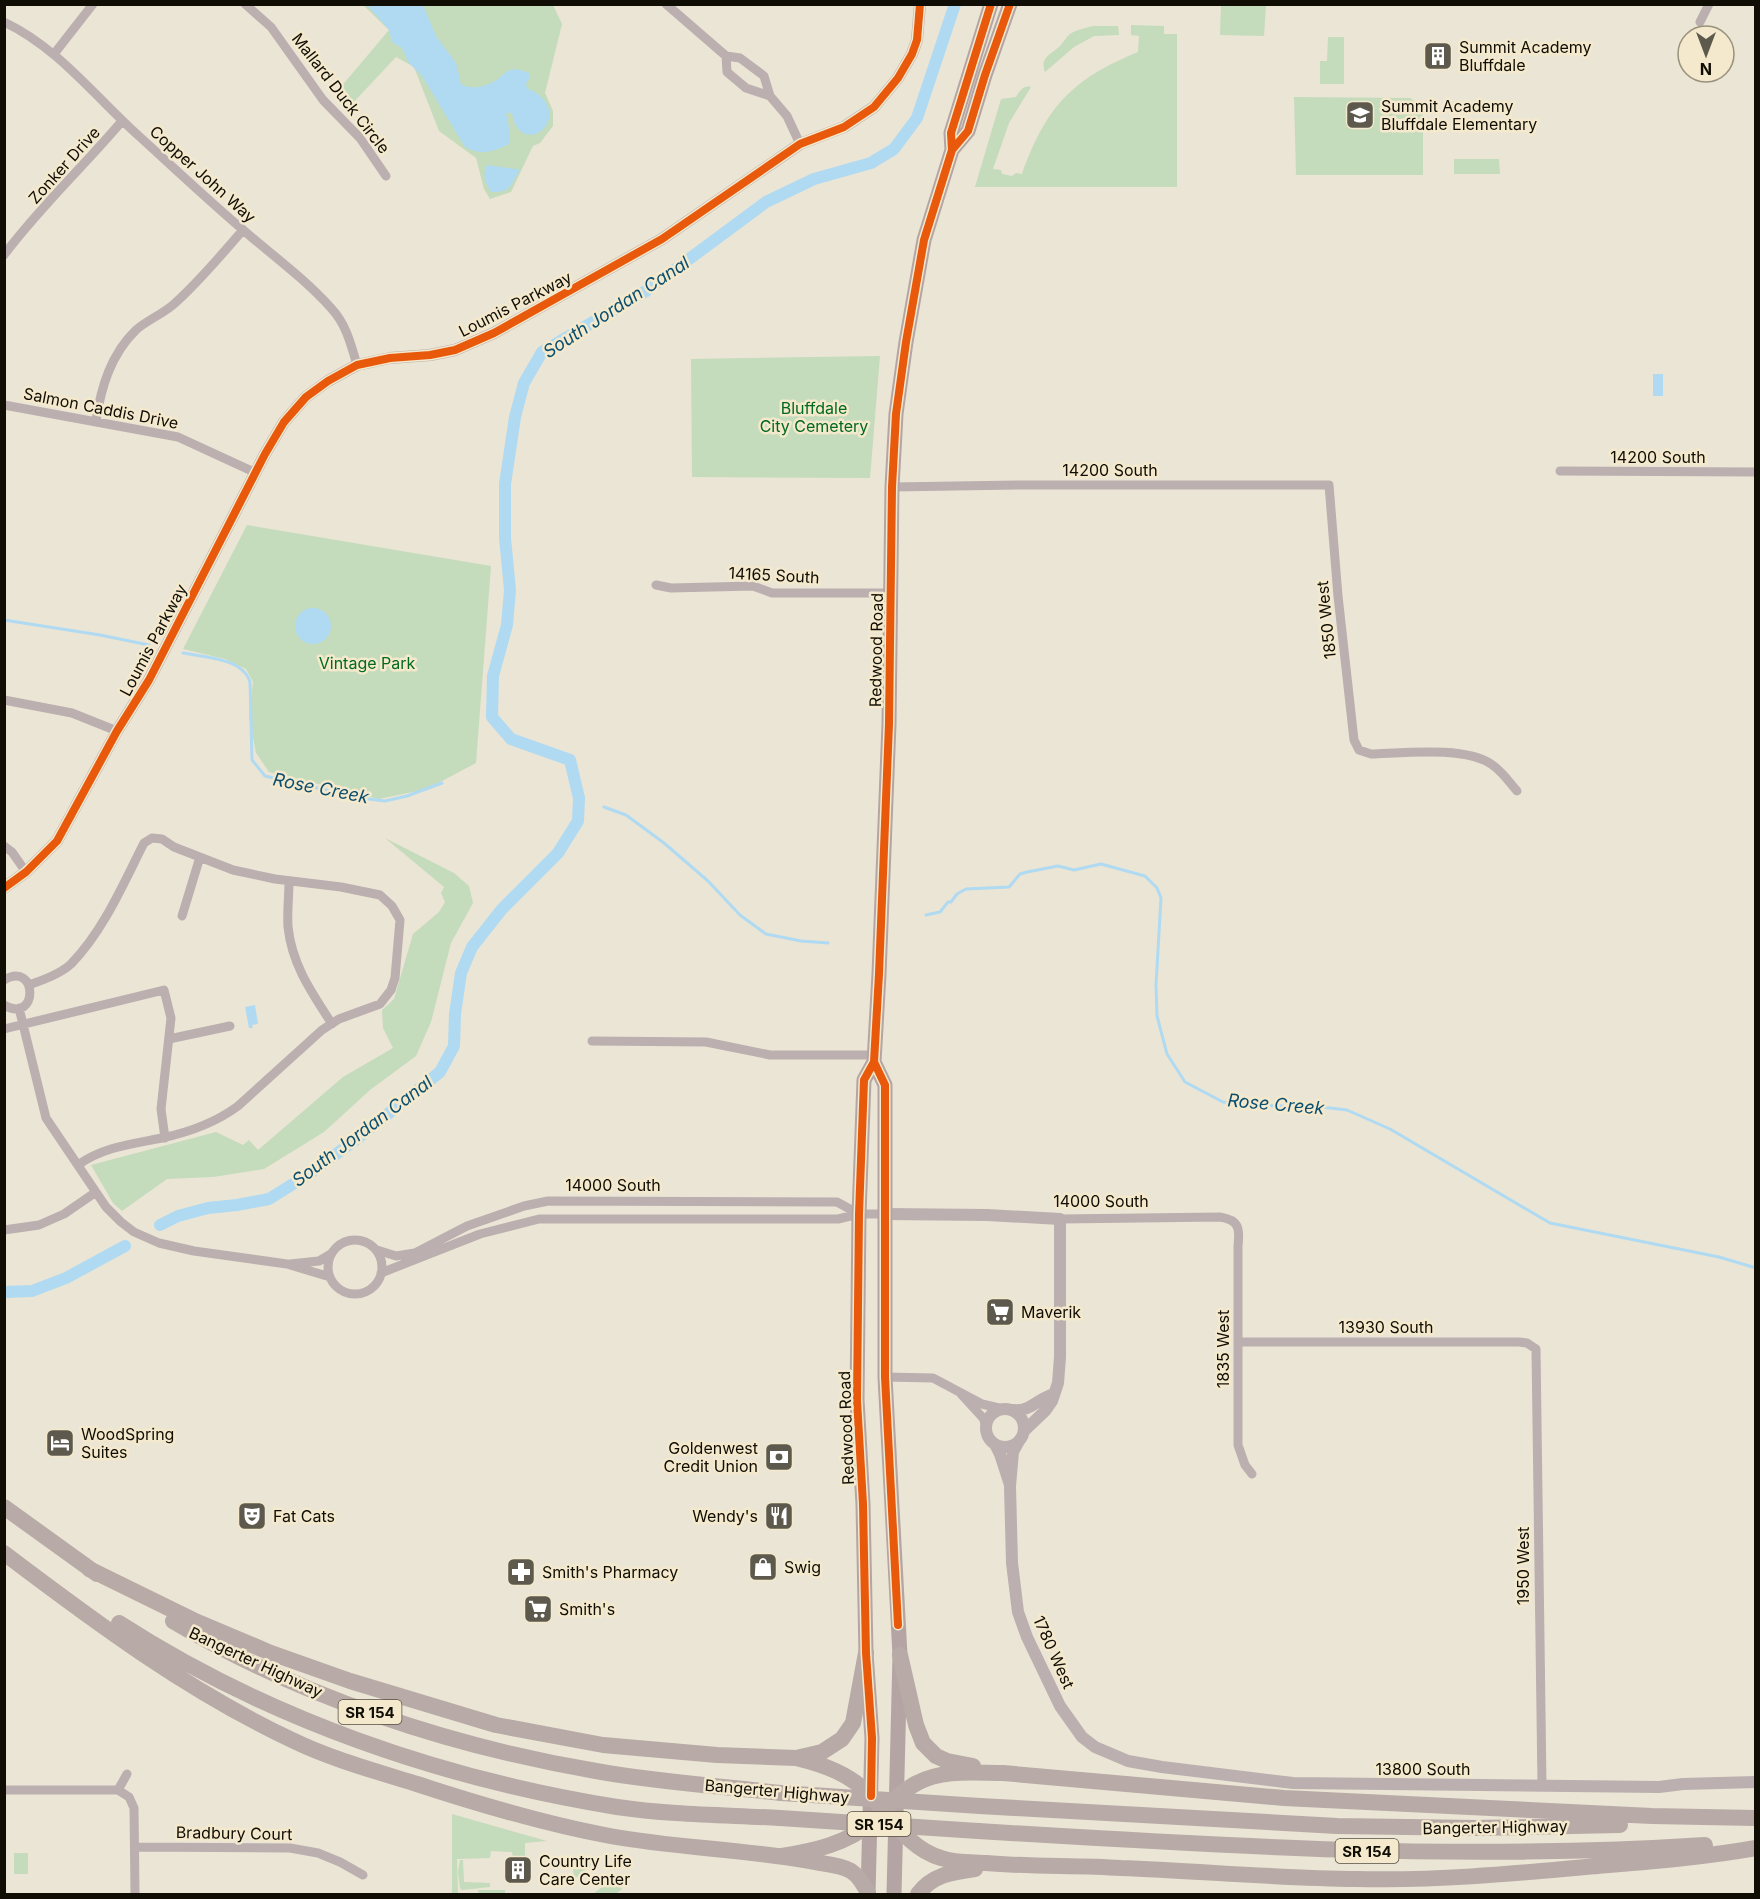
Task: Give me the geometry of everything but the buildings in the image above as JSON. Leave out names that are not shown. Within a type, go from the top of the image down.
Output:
[{"type":"highway","name":"Bangerter Highway","points":[[4,1507],[89,1569],[180,1625],[234,1654],[286,1678],[386,1718],[479,1746],[537,1760],[638,1777],[781,1793],[1217,1821],[1395,1827],[1576,1826],[1755,1818]]},
{"type":"highway","name":"Bangerter Highway","points":[[4,1543],[71,1592],[158,1648],[273,1706],[378,1748],[472,1776],[617,1807],[666,1813],[1239,1847],[1413,1852],[1580,1851],[1755,1842]]},
{"type":"highway","points":[[4,1552],[78,1608],[162,1666],[227,1706],[293,1740],[362,1767],[510,1813],[611,1836],[684,1847],[782,1856],[839,1867],[851,1872],[862,1883],[868,1894]]},
{"type":"highway","points":[[89,1569],[193,1620],[271,1653],[422,1704],[496,1725],[603,1745],[717,1755],[796,1758],[838,1770],[871,1796],[896,1826],[915,1844],[940,1858],[956,1861],[1008,1865],[1099,1866],[1314,1879],[1402,1880],[1533,1872],[1697,1857],[1755,1848]]},
{"type":"highway","points":[[796,1758],[822,1752],[832,1747],[848,1731],[853,1723],[866,1653]]},
{"type":"highway","points":[[900,1654],[919,1737],[929,1750],[947,1761],[1003,1773]]},
{"type":"highway","points":[[782,1856],[814,1851],[832,1845],[870,1824],[897,1797],[916,1783],[944,1774],[1003,1773],[1284,1798],[1652,1816],[1755,1818]]},
{"type":"highway","points":[[918,1894],[937,1876],[956,1871],[1008,1865]]},
{"type":"main road","points":[[952,150],[951,133],[991,4]]},
{"type":"main road","points":[[952,150],[968,131],[1010,4]]},
{"type":"main road","name":"Redwood Road","points":[[868,1894],[872,1738],[866,1653],[864,1515],[857,1400],[859,1214],[864,1080],[874,1058],[889,734],[892,488],[896,414],[924,240],[952,150]]},
{"type":"main road","name":"Redwood Road","points":[[874,1058],[885,1086],[885,1377],[900,1654],[894,1894]]},
{"type":"street","points":[[54,54],[93,4]]},
{"type":"street","name":"Mallard Duck Circle","points":[[245,4],[271,27],[323,100],[360,138],[386,176]]},
{"type":"street","points":[[666,4],[726,56],[740,58],[764,76],[770,96],[787,116],[800,144]]},
{"type":"street","name":"Loumis Parkway","points":[[4,888],[26,872],[57,841],[117,731],[149,680],[284,422],[306,398],[328,381],[357,365],[390,358],[430,355],[455,350],[499,330],[662,239],[800,144],[844,127],[874,107],[898,78],[917,40],[920,4]]},
{"type":"street","points":[[1700,21],[1708,4]]},
{"type":"street","name":"Copper John Way","points":[[5,22],[24,32],[54,54],[122,121],[333,309],[348,333],[357,365]]},
{"type":"street","points":[[726,56],[727,72],[746,88],[770,96]]},
{"type":"street","name":"Zonker Drive","points":[[4,255],[122,121]]},
{"type":"street","points":[[96,421],[102,388],[108,371],[126,343],[137,330],[174,304],[243,230]]},
{"type":"street","name":"Salmon Caddis Drive","points":[[4,405],[178,437],[256,472]]},
{"type":"street","name":"14200 South","points":[[1560,471],[1755,472]]},
{"type":"street","name":"14200 South","points":[[892,488],[1022,485],[1329,485]]},
{"type":"street","name":"1850 West","points":[[1329,485],[1339,607],[1354,740],[1359,750],[1371,754],[1464,754],[1490,763],[1517,791]]},
{"type":"street","name":"14165 South","points":[[656,585],[671,588],[753,586],[772,592],[890,593]]},
{"type":"street","points":[[4,700],[72,713],[117,731]]},
{"type":"street","points":[[29,986],[45,980],[70,965],[114,903],[144,843],[152,838],[162,839],[174,847],[233,870],[380,895],[392,906],[400,920],[395,978],[391,990],[380,1004],[360,1010],[332,1024],[223,1117],[201,1128],[109,1149],[89,1157],[78,1165]]},
{"type":"street","points":[[4,846],[12,852],[26,872]]},
{"type":"street","points":[[182,916],[200,857]]},
{"type":"street","points":[[289,880],[288,927],[294,957],[305,984],[332,1024]]},
{"type":"street","points":[[4,980],[17,977],[26,981],[29,986],[30,999],[19,1008],[13,1009],[4,1005]]},
{"type":"street","points":[[4,1029],[164,990],[171,1018],[161,1109],[165,1137]]},
{"type":"street","points":[[19,1008],[46,1118],[106,1207],[120,1222],[147,1239],[172,1246],[287,1264],[330,1277]]},
{"type":"street","points":[[169,1039],[230,1026]]},
{"type":"street","points":[[592,1041],[706,1042],[770,1055],[874,1058]]},
{"type":"street","points":[[4,1230],[39,1225],[64,1214],[96,1192]]},
{"type":"street","name":"14000 South","points":[[377,1250],[396,1256],[415,1252],[467,1226],[524,1206],[549,1201],[837,1202],[859,1214]]},
{"type":"street","name":"14000 South","points":[[381,1273],[480,1234],[539,1219],[838,1219],[859,1214],[884,1214],[987,1215],[1060,1219],[1220,1217],[1228,1218],[1235,1223]]},
{"type":"street","points":[[961,1394],[982,1418],[987,1435],[995,1444],[1005,1447],[1022,1436],[1046,1411],[1058,1383],[1060,1357],[1060,1219]]},
{"type":"street","name":"1835 West","points":[[1235,1223],[1240,1232],[1238,1246],[1238,1445],[1240,1455],[1252,1474]]},
{"type":"street","points":[[287,1264],[319,1261],[331,1254],[342,1243],[364,1241],[377,1250],[381,1259],[381,1273],[375,1286],[355,1293],[340,1289],[330,1277],[328,1265],[331,1254]]},
{"type":"street","name":"13930 South","points":[[1238,1342],[1519,1342],[1534,1346]]},
{"type":"street","name":"1950 West","points":[[1534,1346],[1538,1357],[1538,1614],[1542,1688],[1542,1786]]},
{"type":"street","points":[[885,1377],[933,1378],[988,1407],[1025,1410],[1054,1394]]},
{"type":"street","points":[[986,1426],[990,1416],[1008,1409],[1017,1413],[1023,1421],[1022,1436]]},
{"type":"street","name":"1780 West","points":[[1022,1436],[1013,1452],[1010,1486],[1013,1584],[1018,1612],[1027,1637],[1060,1706],[1082,1737],[1095,1747]]},
{"type":"street","name":"1780 West","points":[[995,1444],[1010,1486]]},
{"type":"street","name":"13800 South","points":[[1095,1747],[1128,1761],[1293,1783],[1659,1787],[1755,1782]]},
{"type":"street","points":[[118,1790],[127,1774]]},
{"type":"street","points":[[4,1790],[118,1790],[129,1797],[134,1808],[135,1894]]},
{"type":"street","name":"Bradbury Court","points":[[135,1847],[290,1848],[318,1853],[363,1875]]},
{"type":"green space","points":[[363,5],[553,5],[562,24],[545,93],[553,111],[553,126],[540,143],[533,146],[511,192],[490,199],[484,189],[476,158],[439,131],[414,67],[396,57],[351,105],[340,88],[389,30]]},
{"type":"green space","points":[[1221,5],[1266,5],[1264,36],[1220,35]]},
{"type":"green space","points":[[1131,25],[1164,26],[1164,34],[1177,34],[1177,187],[975,187],[1001,99],[1016,97],[1024,87],[1031,87],[1009,123],[993,169],[1001,170],[1002,174],[1012,176],[1016,173],[1022,174],[1041,130],[1064,98],[1095,73],[1138,52],[1139,36],[1131,35]]},
{"type":"green space","points":[[1093,26],[1118,26],[1119,35],[1094,36],[1074,47],[1045,72],[1045,59],[1069,35]]},
{"type":"green space","points":[[1328,37],[1344,37],[1344,84],[1320,84],[1320,61],[1327,61]]},
{"type":"green space","points":[[1294,97],[1410,98],[1423,110],[1423,175],[1296,175]]},
{"type":"green space","points":[[1454,159],[1499,159],[1500,174],[1454,174]]},
{"type":"green space","name":"Bluffdale City Cemetery","points":[[880,356],[870,478],[692,477],[691,359]]},
{"type":"green space","name":"Vintage Park","points":[[247,525],[491,566],[476,763],[427,789],[379,799],[269,772],[256,753],[249,717],[253,682],[246,669],[225,659],[183,649]]},
{"type":"green space","points":[[385,838],[454,873],[469,886],[473,903],[451,943],[431,1022],[416,1056],[370,1090],[324,1132],[264,1169],[213,1177],[167,1179],[122,1211],[113,1203],[91,1165],[216,1132],[243,1145],[249,1140],[258,1150],[343,1077],[393,1048],[383,1028],[382,1010],[394,999],[413,934],[439,912],[445,902],[441,893],[444,887]]},
{"type":"green space","points":[[452,1814],[547,1841],[525,1843],[525,1857],[513,1857],[512,1852],[491,1851],[490,1858],[457,1859],[458,1894],[452,1894]]},
{"type":"green space","points":[[14,1853],[28,1853],[28,1874],[14,1874]]},
{"type":"green space","points":[[572,1856],[591,1863],[590,1867],[574,1879]]},
{"type":"green space","points":[[460,1860],[463,1860],[464,1882],[490,1883],[490,1887],[462,1890],[458,1872]]},
{"type":"green space","points":[[614,1880],[622,1889],[616,1894],[593,1894],[610,1881]]},
{"type":"green space","points":[[478,1890],[505,1890],[505,1894],[479,1894]]},
{"type":"water","points":[[367,5],[423,5],[436,36],[456,63],[461,84],[465,86],[485,86],[512,69],[529,73],[527,88],[542,98],[549,110],[549,120],[543,129],[535,134],[525,134],[517,128],[512,113],[506,113],[510,133],[509,144],[487,152],[465,147],[422,76],[409,63],[402,48],[392,42],[389,30]]},
{"type":"water","points":[[487,165],[520,170],[507,189],[491,192],[485,179]]},
{"type":"water","points":[[1653,374],[1663,374],[1663,396],[1653,396]]},
{"type":"water","points":[[313,608],[325,614],[331,626],[325,638],[313,644],[301,638],[295,626],[301,614]]},
{"type":"water","points":[[255,1005],[258,1024],[249,1028],[245,1007]]},
{"type":"waterway","name":"South Jordan Canal","points":[[160,1225],[178,1216],[208,1208],[269,1199],[309,1174],[358,1138],[440,1072],[454,1046],[455,1014],[461,973],[472,947],[502,909],[558,853],[578,821],[579,798],[570,760],[511,739],[492,717],[493,676],[507,625],[510,590],[505,538],[505,484],[515,417],[524,383],[542,352],[646,291],[766,202],[814,179],[871,163],[894,149],[917,118],[955,4]]},
{"type":"waterway","name":"Rose Creek","points":[[4,620],[149,645]]},
{"type":"waterway","name":"Rose Creek","points":[[183,653],[222,660],[240,668],[246,674],[250,682],[252,760],[265,776],[361,798],[385,801],[407,796],[442,783]]},
{"type":"waterway","name":"Rose Creek","points":[[604,807],[626,815],[664,843],[708,881],[740,915],[766,934],[801,941],[828,943]]},
{"type":"waterway","name":"Rose Creek","points":[[926,915],[940,912],[957,894],[966,889],[1009,887],[1020,874],[1058,866],[1074,870],[1101,864],[1145,876],[1157,888],[1161,898],[1156,985],[1157,1016],[1167,1054],[1185,1082],[1223,1102],[1313,1106],[1347,1110],[1390,1129],[1550,1223],[1719,1257],[1756,1268]]},
{"type":"waterway","name":"South Jordan Canal","points":[[4,1292],[32,1291],[66,1278],[125,1246]]},
{"type":"cycle path","points":[[4,888],[26,872],[57,841],[117,731],[149,680],[265,454],[284,422],[306,397],[328,381],[357,365],[390,358],[430,355],[455,350],[494,333],[662,239],[800,144],[844,127],[874,107],[898,78],[917,40],[920,4]]},
{"type":"cycle path","points":[[952,150],[951,133],[991,4]]},
{"type":"cycle path","points":[[871,1796],[872,1738],[866,1653],[863,1504],[857,1400],[859,1214],[864,1080],[874,1062],[879,974],[889,724],[892,487],[896,414],[924,240],[952,150],[968,131],[1010,4]]},
{"type":"cycle path","points":[[874,1062],[885,1085],[885,1377],[898,1625]]},
{"type":"place","name":"Summit Academy Bluffdale","points":[[1438,56]]},
{"type":"place","name":"Summit Academy Bluffdale Elementary","points":[[1360,115]]},
{"type":"place","name":"Maverik","points":[[1000,1312]]},
{"type":"place","name":"WoodSpring Suites","points":[[60,1443]]},
{"type":"place","name":"Goldenwest Credit Union","points":[[779,1457]]},
{"type":"place","name":"Fat Cats","points":[[252,1516]]},
{"type":"place","name":"Wendy's","points":[[779,1516]]},
{"type":"place","name":"Swig","points":[[763,1567]]},
{"type":"place","name":"Smith's Pharmacy","points":[[521,1572]]},
{"type":"place","name":"Smith's","points":[[538,1609]]},
{"type":"place","name":"Country Life Care Center","points":[[518,1870]]}]
